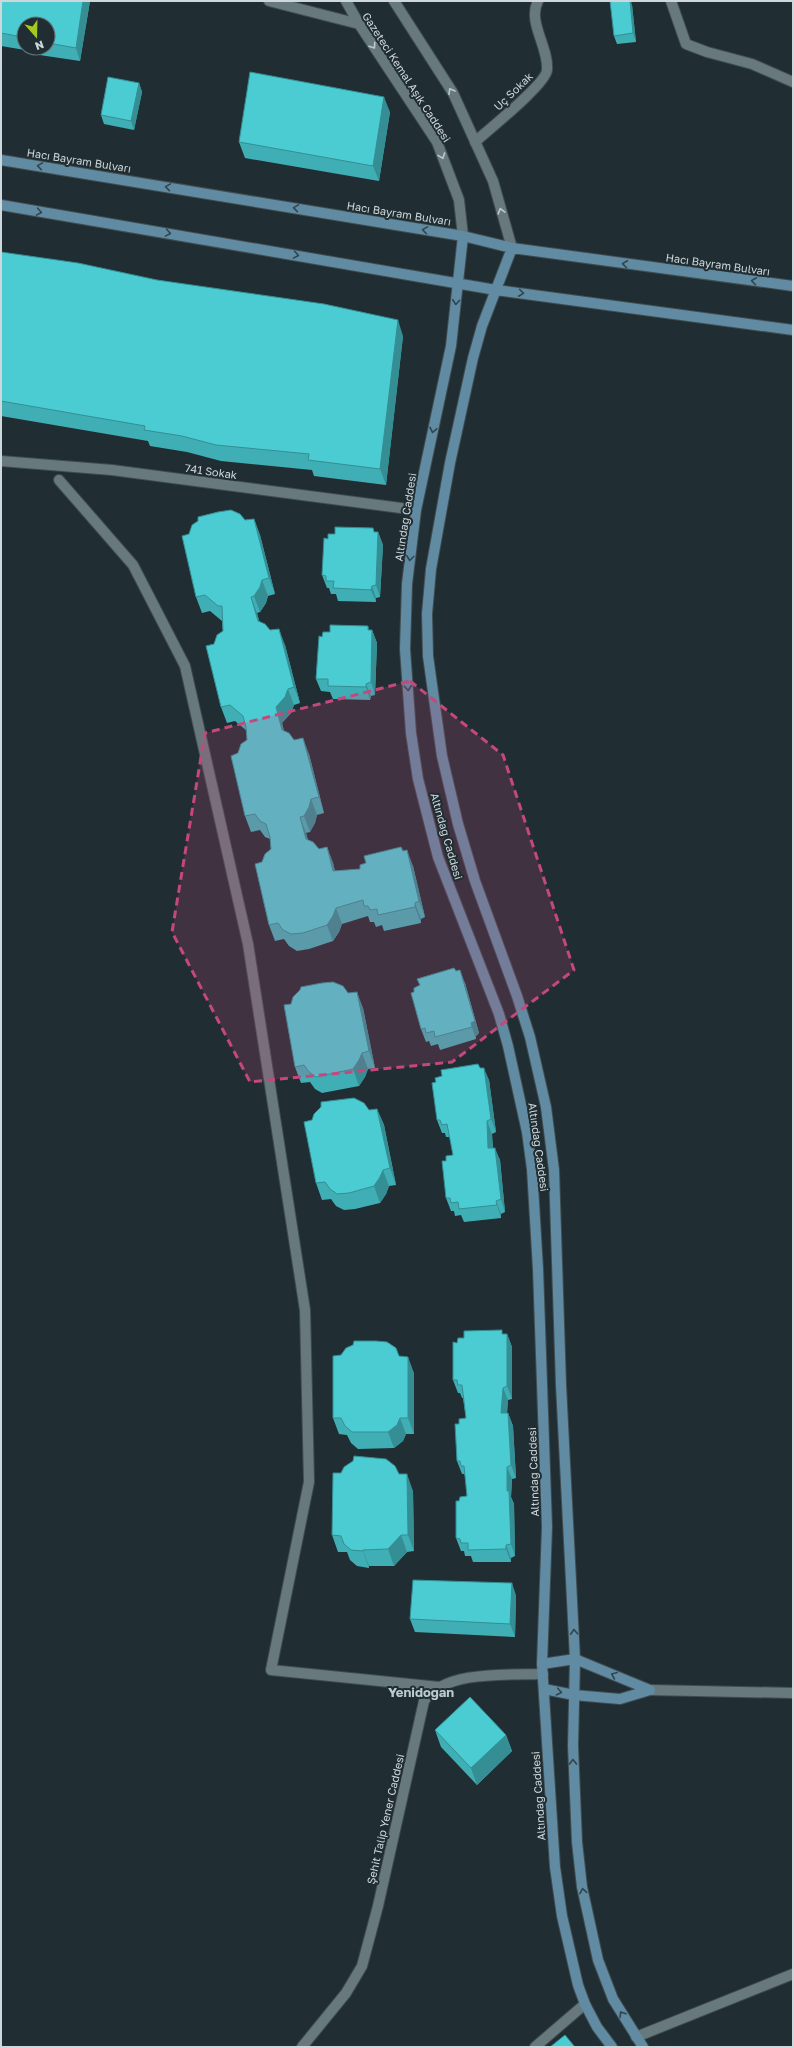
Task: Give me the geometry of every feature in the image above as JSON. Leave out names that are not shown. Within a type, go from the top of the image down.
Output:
[{"type":"main road","name":"Hacı Bayram Bulvarı","points":[[1,160],[463,236],[512,248],[793,286]]},
{"type":"main road","points":[[1,205],[457,282],[496,290],[793,330]]},
{"type":"main road","name":"Altındağ Caddesi","points":[[463,236],[451,346],[416,510],[405,616],[408,694],[415,760],[438,857],[487,982],[508,1046],[527,1132],[532,1169],[538,1269],[547,1527],[543,1669],[555,1867],[562,1916],[585,2004],[596,2026],[612,2047]]},
{"type":"main road","name":"Altındağ Caddesi","points":[[512,248],[488,308],[473,358],[450,464],[431,569],[427,635],[436,726],[458,824],[475,881],[517,996],[530,1037],[546,1107],[554,1170],[561,1385],[575,1659],[574,1800],[582,1886],[591,1936],[605,1980],[613,1999],[643,2047]]},
{"type":"main road","points":[[543,1669],[575,1659],[650,1690]]},
{"type":"main road","points":[[544,1689],[574,1695],[620,1700],[650,1690]]},
{"type":"street","points":[[269,1],[359,24]]},
{"type":"street","name":"Gazeteci Kemal Aşık Caddesi","points":[[346,1],[359,24],[437,142],[459,200],[463,236]]},
{"type":"street","points":[[394,1],[453,93],[493,181],[512,248]]},
{"type":"street","name":"Uç Sokak","points":[[475,142],[536,88],[547,72],[545,54],[537,28],[534,8],[538,1]]},
{"type":"street","points":[[671,1],[686,44],[707,52],[752,64],[793,82]]},
{"type":"street","name":"741 Sokak","points":[[1,461],[112,470],[416,510]]},
{"type":"street","points":[[59,480],[133,565],[185,666],[248,944],[304,1310],[309,1482],[271,1670],[439,1687]]},
{"type":"street","name":"Şehit Talip Yener Caddesi","points":[[302,2047],[346,1993],[362,1966],[378,1906],[424,1701],[428,1694],[439,1687],[467,1678],[543,1669]]},
{"type":"street","points":[[650,1690],[793,1693]]},
{"type":"street","points":[[636,2038],[793,1974]]},
{"type":"street","points":[[535,2047],[585,2004]]},
{"type":"highlighted area","points":[[410,681],[503,755],[574,970],[452,1062],[250,1082],[172,932],[205,733]]},
{"type":"building","points":[[1,1],[83,1],[76,48],[56,44],[56,16],[16,16],[16,36],[1,33]]},
{"type":"building","points":[[610,1],[630,1],[633,33],[614,36]]},
{"type":"building","points":[[250,72],[384,97],[373,166],[239,142]]},
{"type":"building","points":[[108,77],[139,83],[131,121],[101,115]]},
{"type":"building","points":[[1,252],[78,263],[157,280],[324,304],[398,320],[380,469],[308,460],[309,454],[216,445],[182,436],[144,430],[145,426],[1,401]]},
{"type":"building","points":[[231,510],[240,514],[245,520],[254,519],[269,578],[262,580],[260,587],[254,596],[251,597],[258,621],[265,624],[270,630],[279,629],[294,687],[288,689],[285,697],[276,707],[282,730],[289,733],[294,740],[303,738],[319,797],[311,799],[304,816],[300,817],[306,839],[313,842],[319,849],[327,847],[333,871],[360,869],[360,865],[366,863],[364,856],[401,847],[403,851],[407,850],[419,901],[415,903],[415,907],[378,915],[377,909],[370,910],[368,906],[364,906],[363,900],[336,908],[327,925],[303,933],[291,934],[283,930],[278,923],[269,925],[255,864],[262,862],[265,854],[271,849],[270,837],[266,824],[260,821],[255,814],[245,816],[231,756],[238,753],[241,744],[247,740],[246,727],[243,716],[230,705],[221,707],[206,646],[214,644],[217,635],[223,631],[222,606],[218,606],[205,595],[196,597],[182,536],[189,534],[192,525],[198,521],[198,517]]},
{"type":"building","points":[[335,527],[373,528],[374,532],[378,532],[376,585],[372,586],[371,590],[333,588],[334,581],[326,581],[326,576],[322,575],[324,538],[328,539],[328,534],[335,534]]},
{"type":"building","points":[[330,625],[368,626],[368,630],[372,630],[371,682],[366,684],[366,687],[328,686],[328,679],[316,679],[319,636],[322,637],[323,632],[330,632]]},
{"type":"building","points":[[454,968],[456,971],[460,970],[475,1021],[471,1023],[472,1027],[435,1037],[434,1031],[426,1033],[425,1028],[421,1029],[411,993],[414,992],[414,988],[420,985],[417,979]]},
{"type":"building","points":[[333,982],[343,986],[348,993],[357,992],[369,1051],[362,1053],[353,1069],[316,1077],[309,1072],[304,1065],[295,1067],[284,1005],[291,1004],[293,997],[301,987]]},
{"type":"building","points":[[478,1064],[480,1068],[484,1068],[491,1119],[487,1121],[488,1148],[495,1148],[501,1199],[496,1201],[497,1205],[459,1209],[458,1202],[451,1203],[450,1198],[446,1198],[442,1161],[446,1161],[446,1156],[453,1155],[447,1124],[442,1125],[440,1120],[437,1120],[432,1083],[436,1082],[435,1078],[442,1076],[441,1070]]},
{"type":"building","points":[[354,1098],[364,1103],[369,1110],[377,1109],[390,1168],[383,1170],[374,1186],[349,1193],[337,1194],[330,1189],[325,1182],[316,1183],[304,1122],[312,1120],[314,1114],[321,1107],[321,1102]]},
{"type":"building","points":[[502,1330],[502,1334],[507,1334],[507,1386],[503,1388],[501,1413],[508,1413],[511,1465],[507,1467],[507,1491],[509,1491],[511,1544],[506,1545],[506,1549],[468,1550],[468,1543],[461,1543],[460,1539],[456,1538],[456,1501],[459,1501],[460,1497],[467,1496],[464,1466],[461,1466],[460,1461],[457,1461],[455,1424],[459,1424],[459,1419],[466,1418],[462,1385],[458,1385],[457,1380],[453,1380],[453,1342],[457,1343],[458,1338],[464,1338],[464,1331]]},
{"type":"building","points":[[354,1341],[387,1342],[396,1348],[399,1356],[408,1357],[408,1418],[400,1418],[397,1425],[388,1432],[352,1432],[345,1426],[341,1418],[333,1418],[333,1356],[341,1355],[346,1348],[353,1345]]},
{"type":"building","points":[[354,1456],[386,1459],[395,1466],[399,1474],[407,1474],[408,1535],[401,1535],[388,1549],[363,1551],[351,1550],[344,1544],[341,1536],[332,1535],[333,1473],[341,1473],[344,1467],[353,1461]]},
{"type":"building","points":[[413,1580],[512,1583],[510,1624],[410,1619]]},
{"type":"building","points":[[470,1697],[506,1735],[471,1768],[435,1730]]},
{"type":"building","points":[[565,2035],[575,2047],[550,2047]]},
{"type":"district","name":"Yenidoğan","points":[[421,1692]]}]
